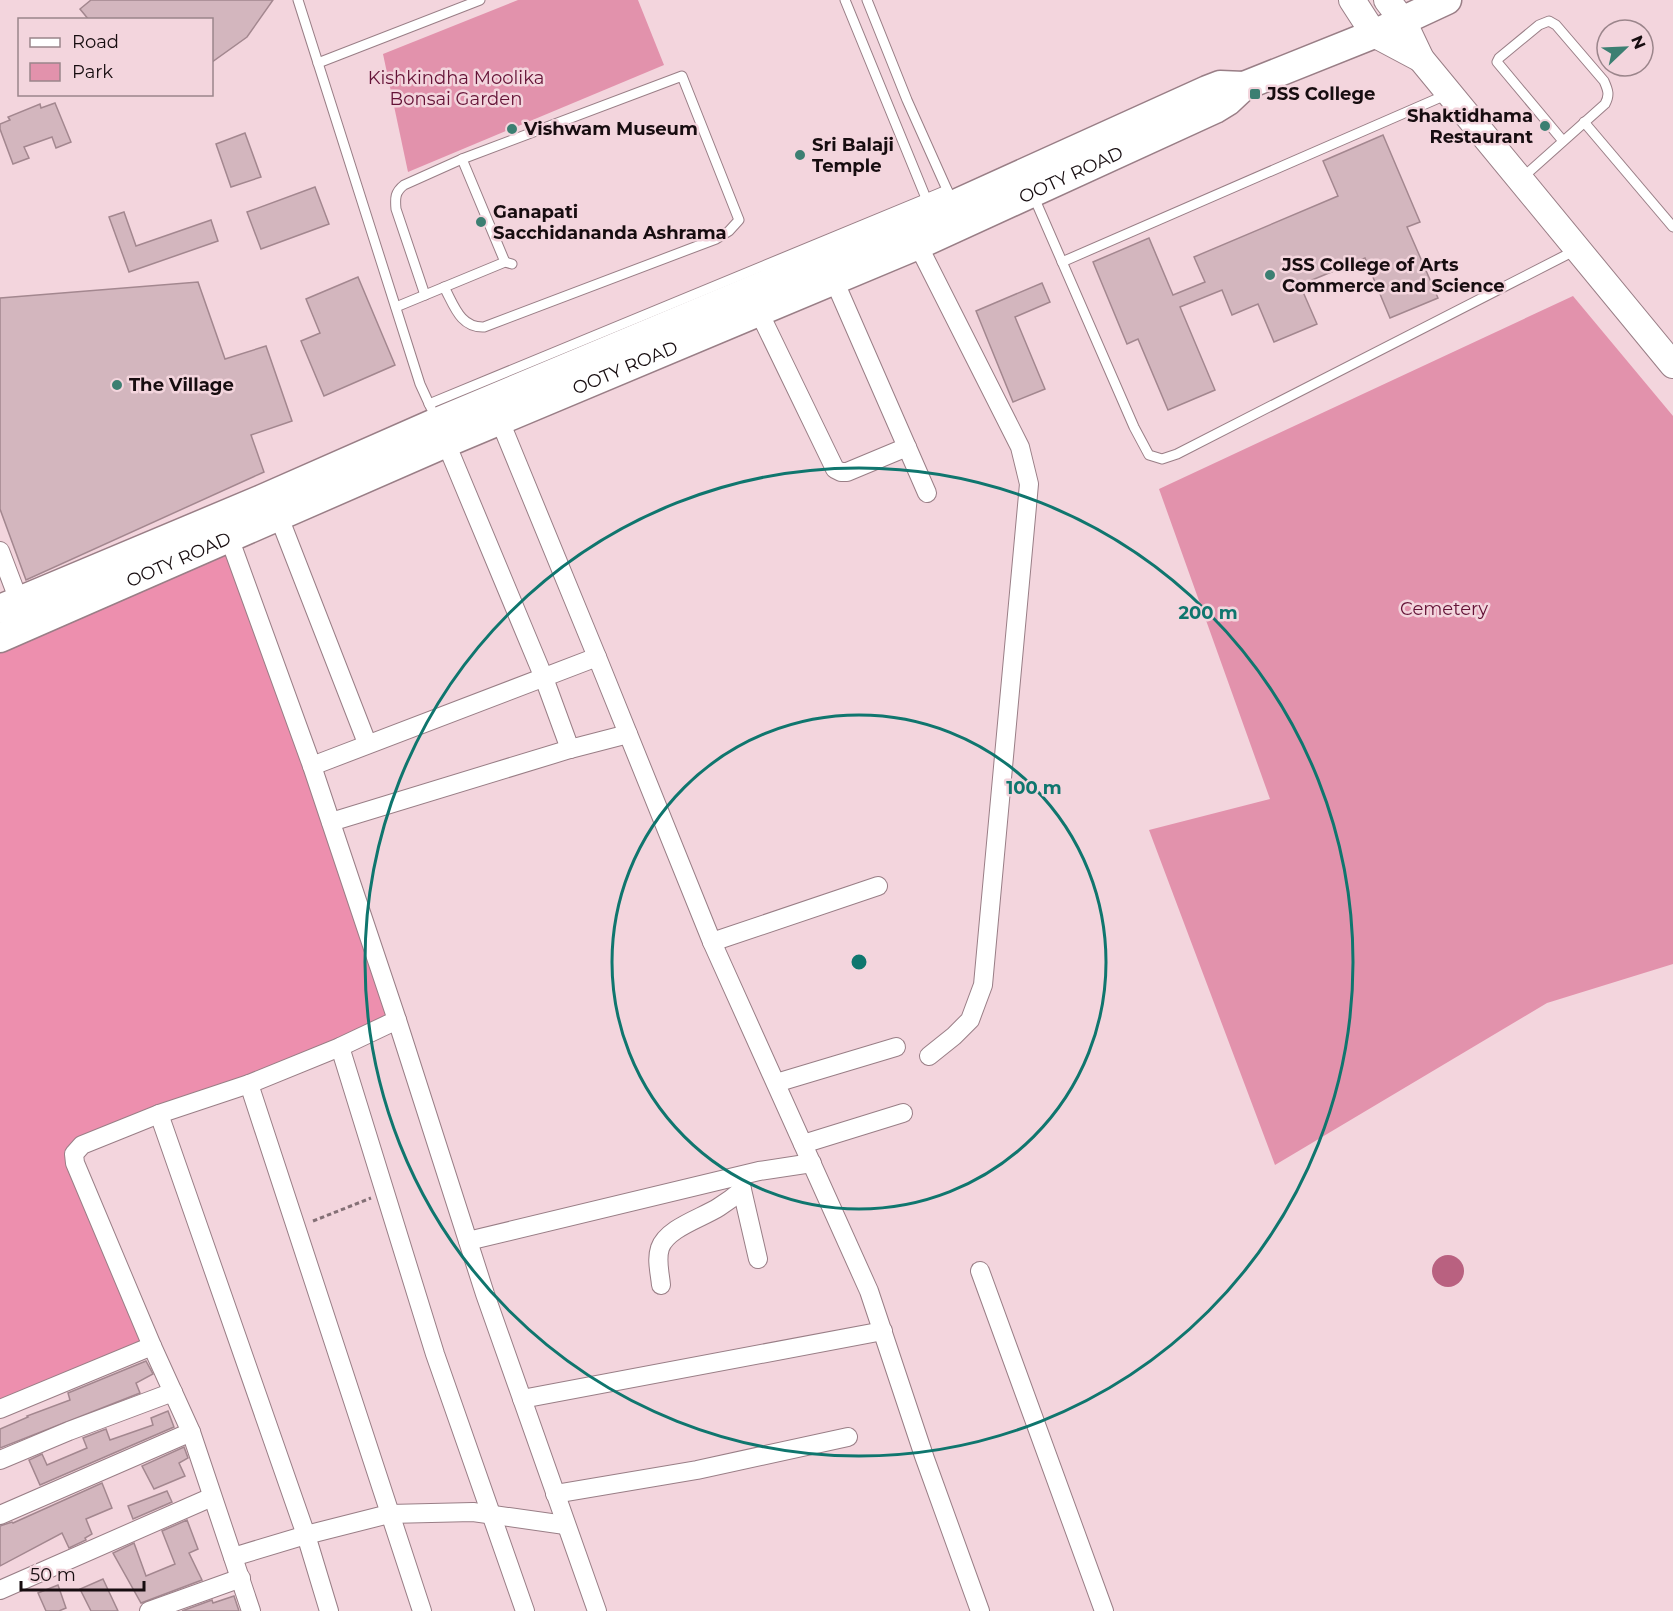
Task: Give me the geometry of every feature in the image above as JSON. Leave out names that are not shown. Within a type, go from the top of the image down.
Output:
[{"type":"main road","name":"OOTY ROAD","points":[[10,605],[225,527],[279,517],[437,423],[500,421],[918,245],[1215,109],[1228,101],[1244,86],[1374,34],[1395,10],[1447,0]]},
{"type":"main road","name":"OOTY ROAD","points":[[0,638],[437,423],[940,201],[1220,85],[1244,86]]},
{"type":"street","points":[[1352,0],[1374,34],[1421,59]]},
{"type":"street","points":[[1395,10],[1421,59],[1673,365]]},
{"type":"street","points":[[918,245],[1020,447],[1029,484],[983,985],[970,1020],[929,1056]]},
{"type":"street","points":[[834,280],[927,493]]},
{"type":"street","points":[[759,312],[835,469],[847,472],[907,447]]},
{"type":"street","points":[[500,421],[712,942],[870,1291],[924,1456],[980,1611]]},
{"type":"street","points":[[437,423],[544,678],[570,749]]},
{"type":"street","points":[[279,517],[367,744]]},
{"type":"street","points":[[225,527],[312,766],[398,1020],[468,1241],[565,1525],[597,1611]]},
{"type":"street","points":[[0,551],[10,605]]},
{"type":"street","points":[[312,766],[597,657]]},
{"type":"street","points":[[331,822],[570,749],[628,734]]},
{"type":"street","points":[[712,942],[878,886]]},
{"type":"street","points":[[251,1611],[191,1432],[152,1346],[75,1163],[74,1154],[82,1145],[159,1114],[249,1084],[340,1047],[398,1020]]},
{"type":"street","points":[[340,1047],[435,1354],[525,1611]]},
{"type":"street","points":[[776,1083],[896,1047]]},
{"type":"street","points":[[249,1084],[422,1611]]},
{"type":"street","points":[[803,1144],[903,1113]]},
{"type":"street","points":[[159,1114],[306,1535],[329,1611]]},
{"type":"street","points":[[661,1285],[658,1258],[660,1247],[673,1232],[720,1207],[740,1184],[759,1171],[812,1163]]},
{"type":"street","points":[[468,1241],[740,1184]]},
{"type":"street","points":[[740,1184],[758,1259]]},
{"type":"street","points":[[980,1271],[1104,1611]]},
{"type":"street","points":[[522,1399],[883,1331]]},
{"type":"street","points":[[0,1409],[152,1346]]},
{"type":"street","points":[[0,1460],[173,1392]]},
{"type":"street","points":[[0,1515],[191,1432]]},
{"type":"street","points":[[555,1494],[697,1470],[848,1437]]},
{"type":"street","points":[[0,1590],[212,1497]]},
{"type":"street","points":[[233,1557],[306,1535],[389,1514],[473,1512],[565,1525]]},
{"type":"street","points":[[149,1611],[241,1578]]},
{"type":"lane","points":[[298,0],[420,384],[437,423]]},
{"type":"lane","points":[[318,63],[480,0]]},
{"type":"lane","points":[[845,0],[940,201]]},
{"type":"lane","points":[[867,0],[907,100],[940,201]]},
{"type":"lane","points":[[1520,180],[1605,104],[1608,98],[1608,89],[1604,81],[1553,22],[1544,22],[1497,62],[1563,141]]},
{"type":"lane","points":[[425,294],[396,209],[395,196],[399,190],[412,181],[462,159],[682,76],[739,220],[729,231],[716,239],[484,327],[468,325],[462,319],[444,287]]},
{"type":"lane","points":[[1062,262],[1449,93]]},
{"type":"lane","points":[[1584,122],[1673,227]]},
{"type":"lane","points":[[396,307],[508,263],[462,159]]},
{"type":"lane","points":[[1032,192],[1144,448],[1149,455],[1162,459],[1177,454],[1576,250]]},
{"type":"path","points":[[296,1228],[386,1192]]},
{"type":"green space","name":"Kishkindha Moolika Bonsai Garden","points":[[518,0],[638,0],[664,65],[408,172],[383,54]]},
{"type":"green space","name":"Cemetery","points":[[1573,296],[1673,416],[1673,964],[1547,1003],[1275,1165],[1149,830],[1270,799],[1159,489]]},
{"type":"shaded area","points":[[228,539],[397,1020],[74,1154],[145,1343],[0,1405],[0,634]]},
{"type":"shaded area","points":[[1448,1255],[1459,1260],[1464,1271],[1459,1282],[1448,1287],[1437,1282],[1432,1271],[1437,1260]]},
{"type":"building","points":[[91,0],[273,0],[247,37],[213,61],[213,18],[87,18],[80,9]]},
{"type":"building","points":[[55,103],[71,142],[56,148],[52,137],[24,147],[29,158],[13,164],[0,124],[10,120],[8,117],[40,104],[41,108]]},
{"type":"building","points":[[245,133],[261,177],[231,187],[216,144]]},
{"type":"building","points":[[1383,135],[1420,222],[1407,227],[1438,298],[1390,318],[1365,258],[1300,285],[1317,324],[1274,342],[1258,304],[1232,315],[1222,290],[1180,307],[1215,390],[1168,410],[1138,339],[1127,344],[1093,262],[1149,238],[1173,295],[1205,282],[1194,257],[1338,196],[1323,161]]},
{"type":"building","points":[[315,187],[329,224],[261,249],[247,212]]},
{"type":"building","points":[[124,212],[136,246],[211,220],[218,241],[129,272],[109,217]]},
{"type":"building","points":[[358,277],[395,365],[324,396],[301,341],[320,333],[306,299]]},
{"type":"building","name":"The Village","points":[[198,282],[225,359],[266,346],[292,421],[251,435],[264,472],[26,580],[0,509],[0,298]]},
{"type":"building","points":[[1042,283],[1050,302],[1015,317],[1045,389],[1013,402],[976,311]]},
{"type":"building","points":[[146,1361],[153,1374],[136,1383],[140,1393],[0,1448],[0,1429],[70,1400],[68,1393]]},
{"type":"building","points":[[168,1411],[174,1427],[40,1485],[29,1460],[42,1454],[47,1465],[87,1448],[83,1438],[106,1429],[110,1440],[153,1425],[151,1418]]},
{"type":"building","points":[[184,1447],[188,1458],[179,1463],[185,1476],[154,1489],[142,1466]]},
{"type":"building","points":[[102,1483],[112,1508],[86,1519],[92,1534],[85,1538],[86,1540],[69,1548],[62,1533],[0,1566],[0,1526],[13,1523]]},
{"type":"building","points":[[167,1491],[172,1502],[133,1519],[128,1506]]},
{"type":"building","points":[[187,1520],[198,1549],[189,1553],[202,1580],[141,1603],[113,1553],[134,1543],[146,1576],[175,1564],[162,1531]]},
{"type":"building","points":[[103,1579],[118,1611],[91,1611],[80,1589]]},
{"type":"building","points":[[58,1585],[66,1608],[59,1611],[46,1611],[38,1593]]},
{"type":"building","points":[[234,1596],[239,1611],[182,1611],[212,1600],[213,1603]]},
{"type":"place","name":"JSS College","points":[[1255,94]]},
{"type":"place","name":"Shaktidhama Restaurant","points":[[1545,126]]},
{"type":"place","name":"Vishwam Museum","points":[[512,129]]},
{"type":"place","name":"Sri Balaji Temple","points":[[800,155]]},
{"type":"place","name":"Ganapati Sacchidananda Ashrama","points":[[481,222]]},
{"type":"place","name":"JSS College of Arts Commerce and Science","points":[[1270,275]]},
{"type":"place","name":"The Village","points":[[117,385]]}]
